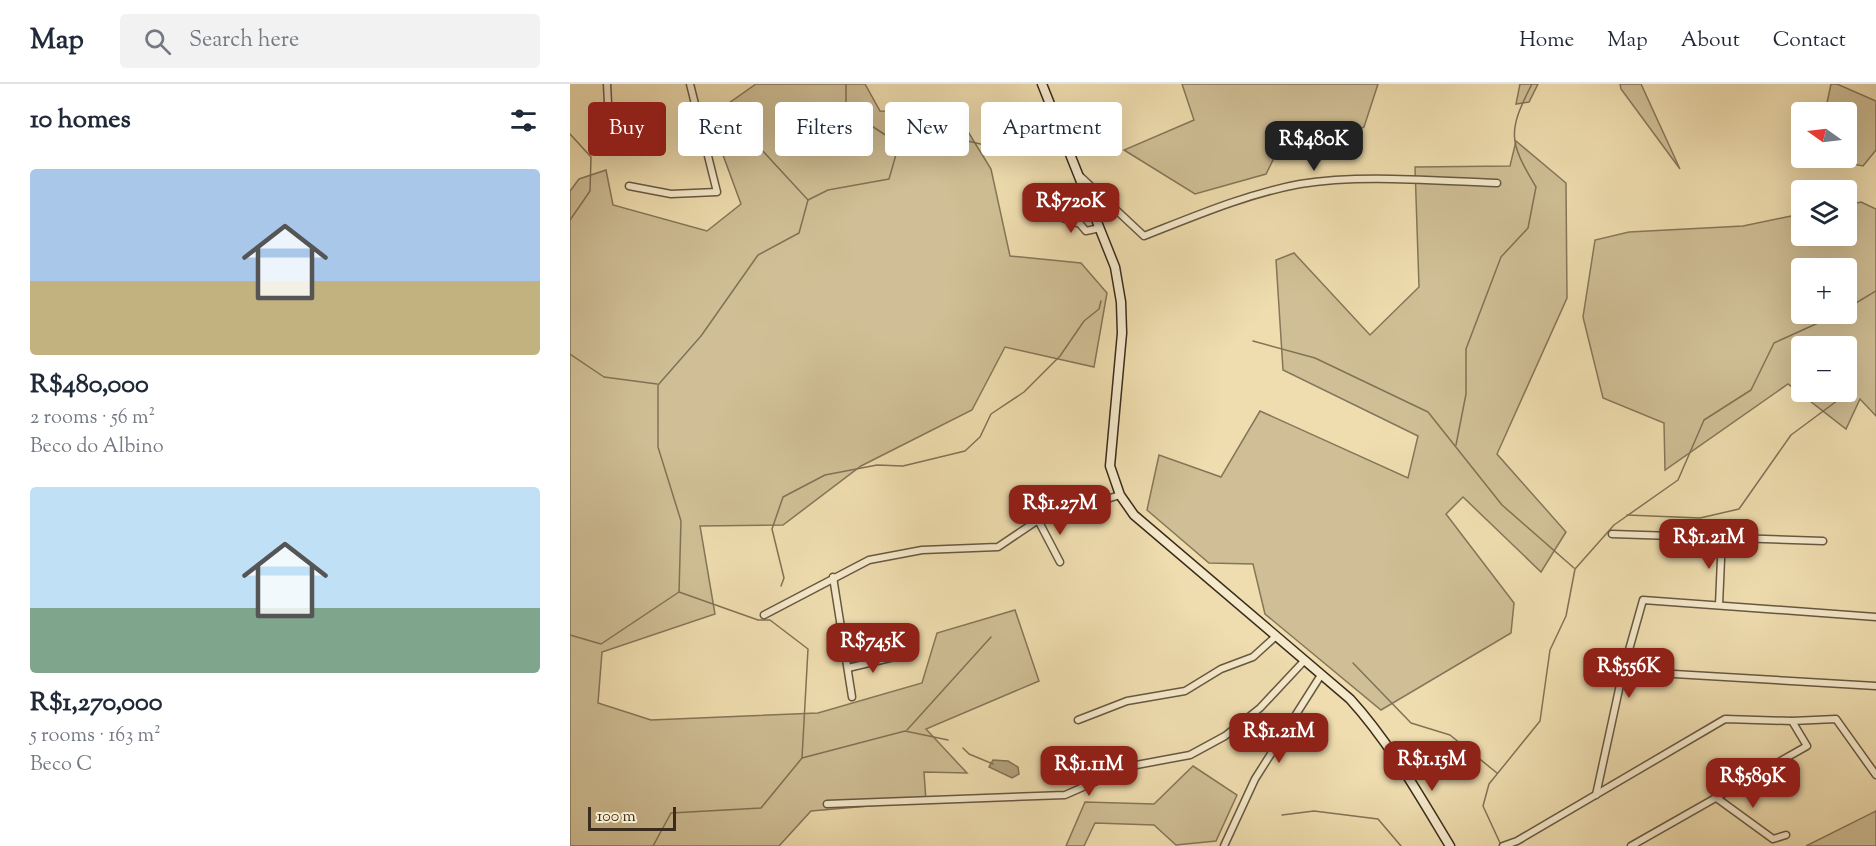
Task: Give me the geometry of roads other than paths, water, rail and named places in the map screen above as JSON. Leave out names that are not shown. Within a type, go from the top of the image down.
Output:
[{"type":"main road","points":[[1042,84],[1115,267],[1121,302],[1122,333],[1110,466],[1120,495],[1134,515],[1350,699],[1373,724],[1450,846]]},
{"type":"main road","points":[[1392,752],[1402,776],[1443,846]]},
{"type":"street","points":[[607,84],[608,102]]},
{"type":"street","points":[[629,186],[671,194],[717,192],[690,84]]},
{"type":"street","points":[[1081,177],[1144,236],[1240,199],[1301,184],[1424,180],[1497,183]]},
{"type":"street","points":[[1042,211],[1080,224],[1086,231],[1101,228]]},
{"type":"street","points":[[764,615],[869,560],[922,550],[998,547],[1038,520],[1120,495]]},
{"type":"street","points":[[1038,520],[1060,562]]},
{"type":"street","points":[[1612,534],[1823,541]]},
{"type":"street","points":[[1719,605],[1722,536]]},
{"type":"street","points":[[834,577],[852,697]]},
{"type":"street","points":[[1596,795],[1623,671],[1643,600],[1876,617]]},
{"type":"street","points":[[1078,720],[1127,701],[1185,691],[1221,669],[1253,657],[1275,637]]},
{"type":"street","points":[[848,668],[894,657]]},
{"type":"street","points":[[826,804],[1065,795],[1131,766],[1190,755],[1224,736],[1260,708],[1304,661]]},
{"type":"street","points":[[1623,671],[1876,686]]},
{"type":"street","points":[[1224,846],[1255,779],[1321,675]]},
{"type":"street","points":[[1503,846],[1596,795],[1725,719],[1792,721],[1836,719],[1876,775]]},
{"type":"street","points":[[1631,846],[1718,799],[1807,746],[1792,721]]},
{"type":"street","points":[[1718,799],[1773,839],[1786,835]]},
{"type":"waterway","points":[[846,84],[846,109],[885,135]]},
{"type":"waterway","points":[[1456,445],[1466,394],[1466,349],[1501,257],[1528,228],[1536,187],[1520,159],[1514,137],[1518,114],[1532,84]]},
{"type":"waterway","points":[[679,592],[681,521],[658,447],[658,385],[701,336],[758,255],[799,233],[808,200],[828,190],[889,179],[899,144],[930,132],[981,144]]},
{"type":"waterway","points":[[570,134],[591,157],[590,191],[570,220]]},
{"type":"waterway","points":[[763,151],[808,200]]},
{"type":"waterway","points":[[1857,302],[1876,291]]},
{"type":"waterway","points":[[781,586],[784,578],[772,529],[783,497],[825,475],[877,465],[903,466],[965,451],[980,437],[991,414],[1024,392],[1060,356],[1084,321],[1099,309],[1101,301]]},
{"type":"waterway","points":[[1501,845],[1483,806],[1489,784],[1540,721],[1550,650],[1566,616],[1575,569],[1614,525],[1678,480],[1704,420],[1751,390],[1774,343],[1816,324]]},
{"type":"waterway","points":[[1253,341],[1315,358],[1428,412],[1502,505],[1574,568]]},
{"type":"waterway","points":[[570,354],[604,377],[657,384]]},
{"type":"waterway","points":[[1627,515],[1700,518],[1739,509],[1791,435],[1836,402]]},
{"type":"waterway","points":[[570,635],[601,644],[679,592],[758,620],[770,620],[808,649],[802,758],[761,808],[671,813],[653,846]]},
{"type":"waterway","points":[[907,730],[991,637]]},
{"type":"waterway","points":[[1353,663],[1411,723],[1450,735],[1497,773]]},
{"type":"waterway","points":[[802,758],[905,731],[948,740]]},
{"type":"waterway","points":[[963,748],[969,754],[993,764]]},
{"type":"waterway","points":[[1282,815],[1314,811],[1378,819],[1401,846]]}]
